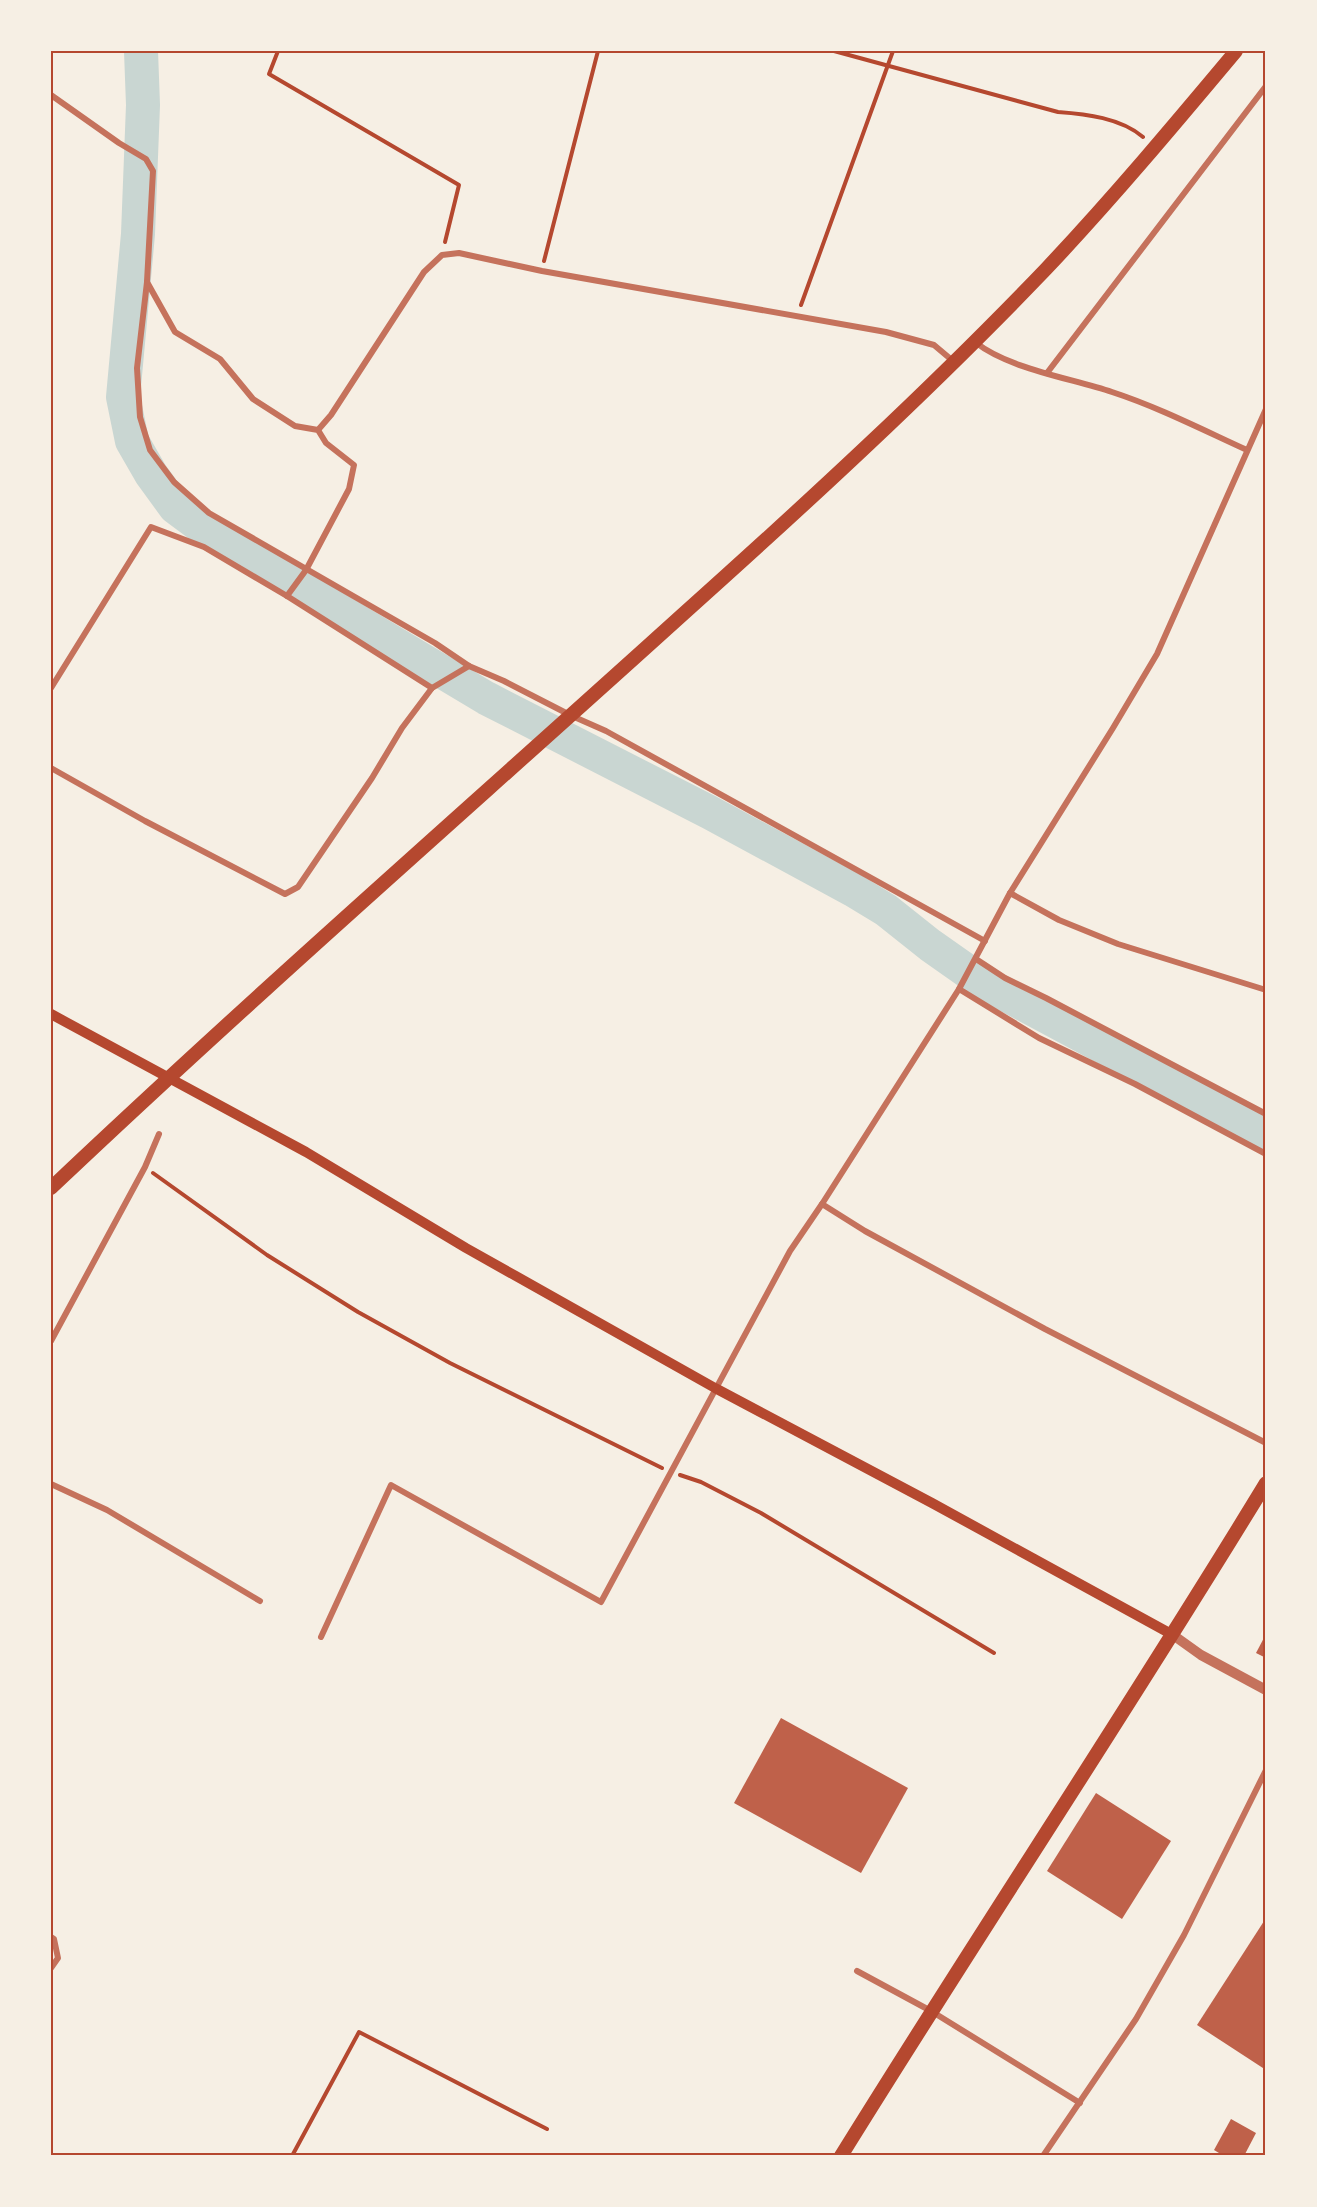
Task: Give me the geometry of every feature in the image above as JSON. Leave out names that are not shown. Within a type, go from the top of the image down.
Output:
[{"type":"highway","points":[[51,1188],[167,1078],[542,744],[808,502],[974,342],[1048,267],[1155,147],[1236,51]]},
{"type":"highway","points":[[841,2156],[931,2011],[1173,1635],[1266,1483]]},
{"type":"main road","points":[[51,1014],[306,1152],[466,1248],[715,1388],[1173,1635]]},
{"type":"street","points":[[1047,373],[1266,86]]},
{"type":"street","points":[[51,95],[146,159],[153,171],[147,282],[137,368],[140,417],[150,450],[174,482],[209,513],[304,572],[435,643],[469,666],[504,681],[569,719],[606,730],[985,941]]},
{"type":"street","points":[[318,430],[331,415],[424,272],[442,255],[459,253],[542,271],[886,332],[934,345],[954,361]]},
{"type":"street","points":[[147,282],[175,332],[220,359],[253,399],[295,426],[318,430],[326,443],[354,465],[349,489],[304,572],[289,594]]},
{"type":"street","points":[[974,342],[999,357],[1115,393],[1179,418],[1246,450]]},
{"type":"street","points":[[321,1637],[391,1485],[601,1602],[790,1251],[960,987],[1010,893],[1113,728],[1156,654],[1266,409]]},
{"type":"street","points":[[51,688],[151,527],[204,547],[289,594],[435,687]]},
{"type":"street","points":[[51,768],[145,821],[285,894],[298,887],[372,778],[402,728],[435,687],[469,666]]},
{"type":"street","points":[[1010,893],[1059,920],[1118,944],[1266,990]]},
{"type":"street","points":[[974,961],[1266,1114]]},
{"type":"street","points":[[960,987],[1039,1038],[1135,1084],[1266,1154]]},
{"type":"street","points":[[51,1341],[145,1167],[159,1134]]},
{"type":"street","points":[[822,1204],[865,1231],[1045,1329],[1266,1443]]},
{"type":"street","points":[[51,1484],[107,1510],[260,1600]]},
{"type":"street","points":[[1173,1635],[1201,1655],[1266,1690]]},
{"type":"street","points":[[1042,2156],[1136,2019],[1184,1935],[1266,1770]]},
{"type":"street","points":[[51,1937],[54,1940],[58,1958],[51,1968]]},
{"type":"street","points":[[857,1971],[931,2011],[1080,2103]]},
{"type":"path","points":[[278,51],[268,74],[459,185],[442,255]]},
{"type":"path","points":[[542,271],[598,51]]},
{"type":"path","points":[[834,51],[1058,112],[1088,114],[1134,129],[1155,147]]},
{"type":"path","points":[[796,317],[893,51]]},
{"type":"path","points":[[145,1167],[267,1255],[358,1312],[450,1363],[671,1473],[701,1482],[761,1513],[994,1653]]},
{"type":"path","points":[[292,2156],[359,2032],[547,2129]]},
{"type":"building","points":[[1266,1634],[1266,1658],[1256,1653]]},
{"type":"building","points":[[781,1718],[908,1788],[861,1873],[734,1803]]},
{"type":"building","points":[[1096,1793],[1171,1841],[1122,1919],[1047,1871]]},
{"type":"building","points":[[1266,1918],[1266,2070],[1197,2025]]},
{"type":"building","points":[[1231,2119],[1256,2133],[1244,2156],[1224,2156],[1214,2150]]},
{"type":"waterway","points":[[141,51],[143,105],[138,234],[123,397],[132,441],[151,474],[175,507],[210,533],[486,698],[709,812],[853,890],[886,910],[984,983],[1266,1134]]}]
